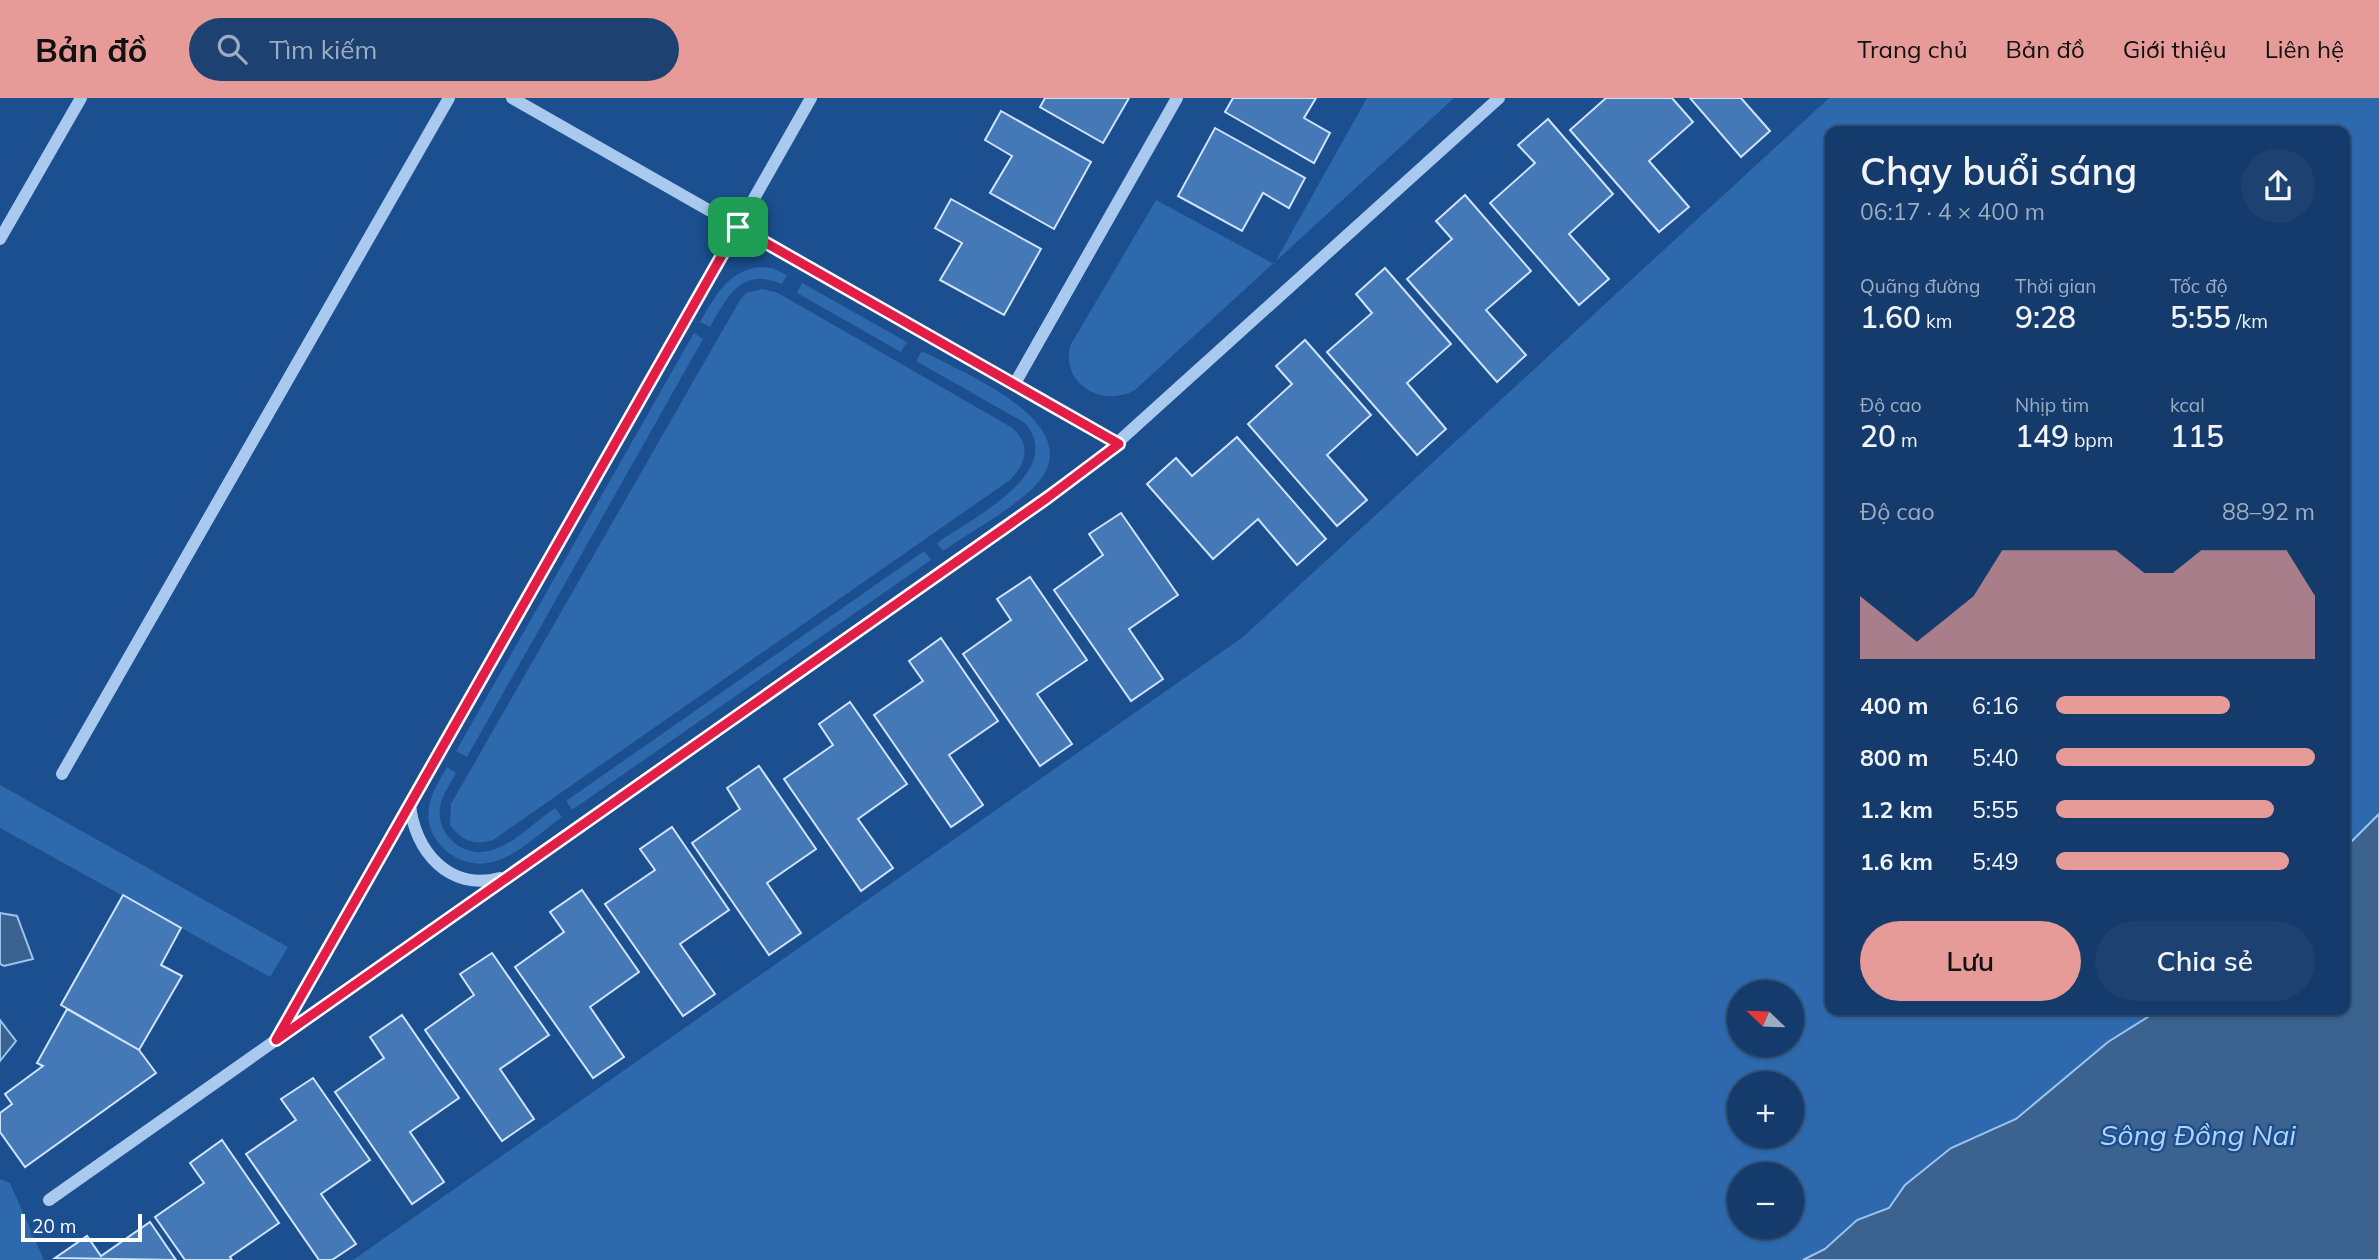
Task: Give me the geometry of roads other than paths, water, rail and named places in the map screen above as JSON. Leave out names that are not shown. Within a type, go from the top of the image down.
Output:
[{"type":"street","points":[[0,239],[81,98]]},
{"type":"street","points":[[62,774],[449,98]]},
{"type":"street","points":[[512,98],[1119,444]]},
{"type":"street","points":[[276,1040],[811,98]]},
{"type":"street","points":[[1014,385],[1177,98]]},
{"type":"street","points":[[49,1200],[1047,498],[1119,444],[1499,98]]},
{"type":"street","points":[[410,804],[417,840],[441,868],[473,880],[508,876]]},
{"type":"water","name":"Sông Đồng Nai","points":[[2379,814],[2379,1260],[1803,1260],[1825,1249],[1857,1220],[1889,1208],[1905,1185],[1951,1148],[2016,1119],[2108,1042],[2151,1015],[2350,1015],[2350,843]]},
{"type":"water","points":[[0,913],[17,916],[33,959],[4,966],[0,964]]},
{"type":"water","points":[[0,1020],[16,1041],[0,1061]]}]
